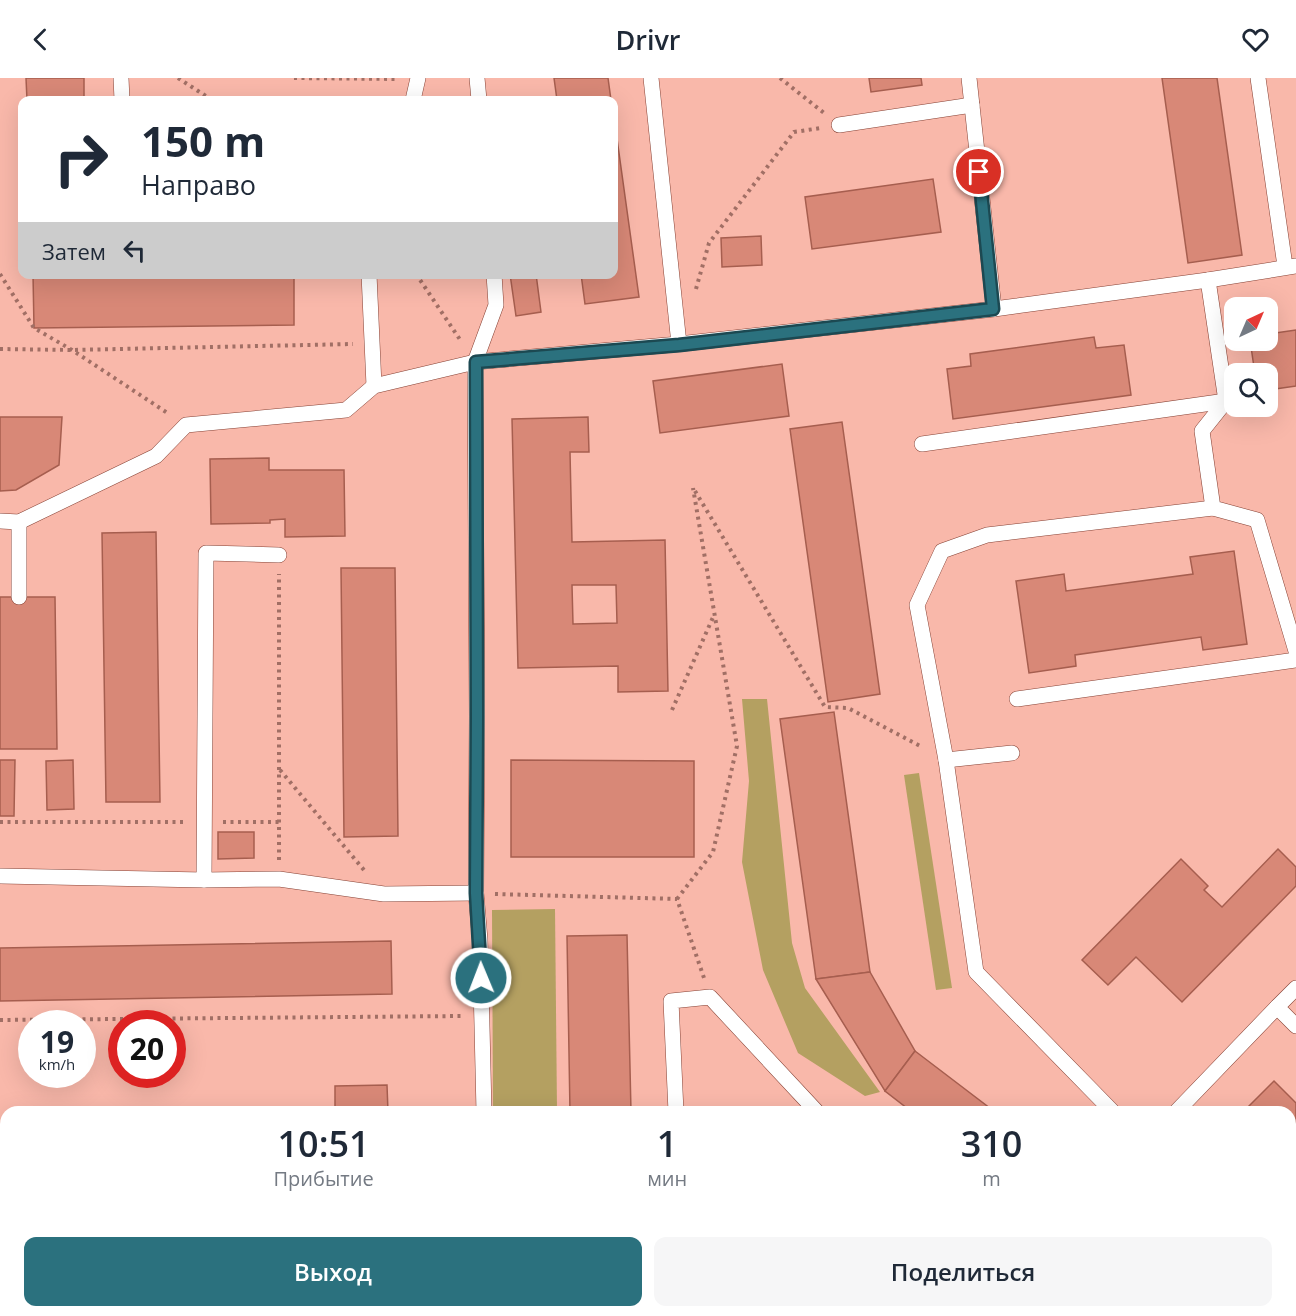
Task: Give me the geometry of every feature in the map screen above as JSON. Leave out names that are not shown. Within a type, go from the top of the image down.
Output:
[{"type":"lane","points":[[121,78],[122,96]]},
{"type":"lane","points":[[477,78],[478,96]]},
{"type":"lane","points":[[651,78],[679,345]]},
{"type":"lane","points":[[969,78],[993,309]]},
{"type":"lane","points":[[0,521],[19,522],[156,456],[186,425],[346,410],[374,386],[476,362],[679,345],[993,309],[1208,280],[1290,266],[1258,78]]},
{"type":"lane","points":[[414,96],[418,79]]},
{"type":"lane","points":[[839,125],[972,105]]},
{"type":"lane","points":[[369,279],[374,386]]},
{"type":"lane","points":[[484,1106],[480,940],[476,893],[476,362],[496,305],[494,279]]},
{"type":"lane","points":[[1208,280],[1224,388]]},
{"type":"lane","points":[[922,444],[1224,401]]},
{"type":"lane","points":[[1213,508],[1202,431],[1224,404]]},
{"type":"lane","points":[[1107,1106],[976,972],[946,760],[917,604],[942,551],[987,535],[1213,508],[1257,520],[1296,651]]},
{"type":"lane","points":[[19,522],[19,597]]},
{"type":"lane","points":[[204,880],[206,553],[279,555]]},
{"type":"lane","points":[[1017,699],[1296,660]]},
{"type":"lane","points":[[946,760],[1012,753]]},
{"type":"lane","points":[[0,876],[204,880],[279,879],[384,894],[476,893]]},
{"type":"lane","points":[[1182,1106],[1296,988]]},
{"type":"lane","points":[[676,1106],[671,1001],[710,997],[811,1106]]},
{"type":"lane","points":[[1277,1007],[1296,1026]]},
{"type":"path","points":[[178,78],[206,96]]},
{"type":"path","points":[[294,78],[418,79]]},
{"type":"path","points":[[780,78],[839,125]]},
{"type":"path","points":[[692,299],[710,243],[795,132],[839,125]]},
{"type":"path","points":[[0,274],[34,328],[72,350],[186,425]]},
{"type":"path","points":[[419,279],[476,362]]},
{"type":"path","points":[[0,349],[72,350],[372,344]]},
{"type":"path","points":[[677,899],[713,852],[737,746],[693,488],[825,707],[848,708],[946,760]]},
{"type":"path","points":[[279,555],[279,879]]},
{"type":"path","points":[[672,710],[714,614]]},
{"type":"path","points":[[280,770],[384,894]]},
{"type":"path","points":[[0,822],[280,822]]},
{"type":"path","points":[[476,893],[677,899]]},
{"type":"path","points":[[677,899],[710,997]]},
{"type":"path","points":[[0,1020],[482,1016]]},
{"type":"shaded area","points":[[742,699],[767,699],[792,943],[805,988],[880,1092],[865,1096],[798,1053],[763,970],[742,862],[749,781]]},
{"type":"shaded area","points":[[919,773],[952,988],[936,990],[904,775]]},
{"type":"shaded area","points":[[555,909],[557,1106],[493,1106],[492,910]]},
{"type":"building","points":[[26,78],[84,78],[84,96],[27,96]]},
{"type":"building","points":[[554,78],[608,78],[610,96],[556,96]]},
{"type":"building","points":[[869,78],[921,78],[922,85],[871,92]]},
{"type":"building","points":[[1162,78],[1217,78],[1242,255],[1188,263]]},
{"type":"building","points":[[618,146],[639,297],[585,304],[582,279],[618,279]]},
{"type":"building","points":[[933,179],[941,232],[812,249],[805,197]]},
{"type":"building","points":[[761,236],[762,265],[722,267],[721,238]]},
{"type":"building","points":[[33,279],[294,279],[294,325],[34,328]]},
{"type":"building","points":[[511,279],[537,279],[541,312],[516,316]]},
{"type":"building","points":[[1296,330],[1296,386],[1278,389],[1278,363],[1253,363],[1252,351],[1278,351],[1278,333]]},
{"type":"building","points":[[1094,337],[1096,348],[1124,345],[1131,395],[953,419],[947,369],[971,366],[970,354]]},
{"type":"building","points":[[782,364],[789,416],[660,433],[653,381]]},
{"type":"building","points":[[0,417],[62,417],[59,465],[16,490],[0,491]]},
{"type":"building","points":[[588,417],[589,452],[570,452],[572,542],[665,540],[668,691],[618,692],[618,666],[518,668],[512,419]],"holes":[[[572,585],[616,585],[617,623],[573,624]]]},
{"type":"building","points":[[842,422],[880,694],[828,702],[790,429]]},
{"type":"building","points":[[269,458],[269,470],[344,470],[345,536],[285,537],[285,519],[270,520],[270,523],[211,524],[210,459]]},
{"type":"building","points":[[156,532],[160,802],[106,802],[102,533]]},
{"type":"building","points":[[1234,551],[1247,644],[1203,650],[1201,637],[1075,655],[1076,666],[1029,673],[1016,581],[1064,574],[1066,591],[1193,574],[1190,557]]},
{"type":"building","points":[[341,568],[395,568],[398,836],[344,837]]},
{"type":"building","points":[[0,597],[55,597],[57,749],[0,749]]},
{"type":"building","points":[[834,712],[870,972],[816,979],[780,719]]},
{"type":"building","points":[[0,760],[15,760],[14,816],[0,816]]},
{"type":"building","points":[[73,760],[74,809],[47,810],[46,761]]},
{"type":"building","points":[[511,760],[694,761],[694,857],[511,857]]},
{"type":"building","points":[[218,832],[254,832],[254,858],[218,859]]},
{"type":"building","points":[[1278,849],[1296,867],[1296,886],[1182,1002],[1136,957],[1108,985],[1082,960],[1181,859],[1208,886],[1204,890],[1222,907]]},
{"type":"building","points":[[627,935],[631,1106],[570,1106],[567,936]]},
{"type":"building","points":[[391,941],[392,994],[0,1001],[0,948]]},
{"type":"building","points":[[870,972],[915,1051],[885,1091],[816,979]]},
{"type":"building","points":[[915,1051],[987,1106],[904,1106],[885,1091]]},
{"type":"building","points":[[1274,1081],[1296,1103],[1296,1106],[1249,1106]]},
{"type":"building","points":[[387,1085],[388,1106],[335,1106],[335,1086]]},
{"type":"route","points":[[481,978],[476,893],[476,362],[679,345],[993,309],[979,172]]}]
